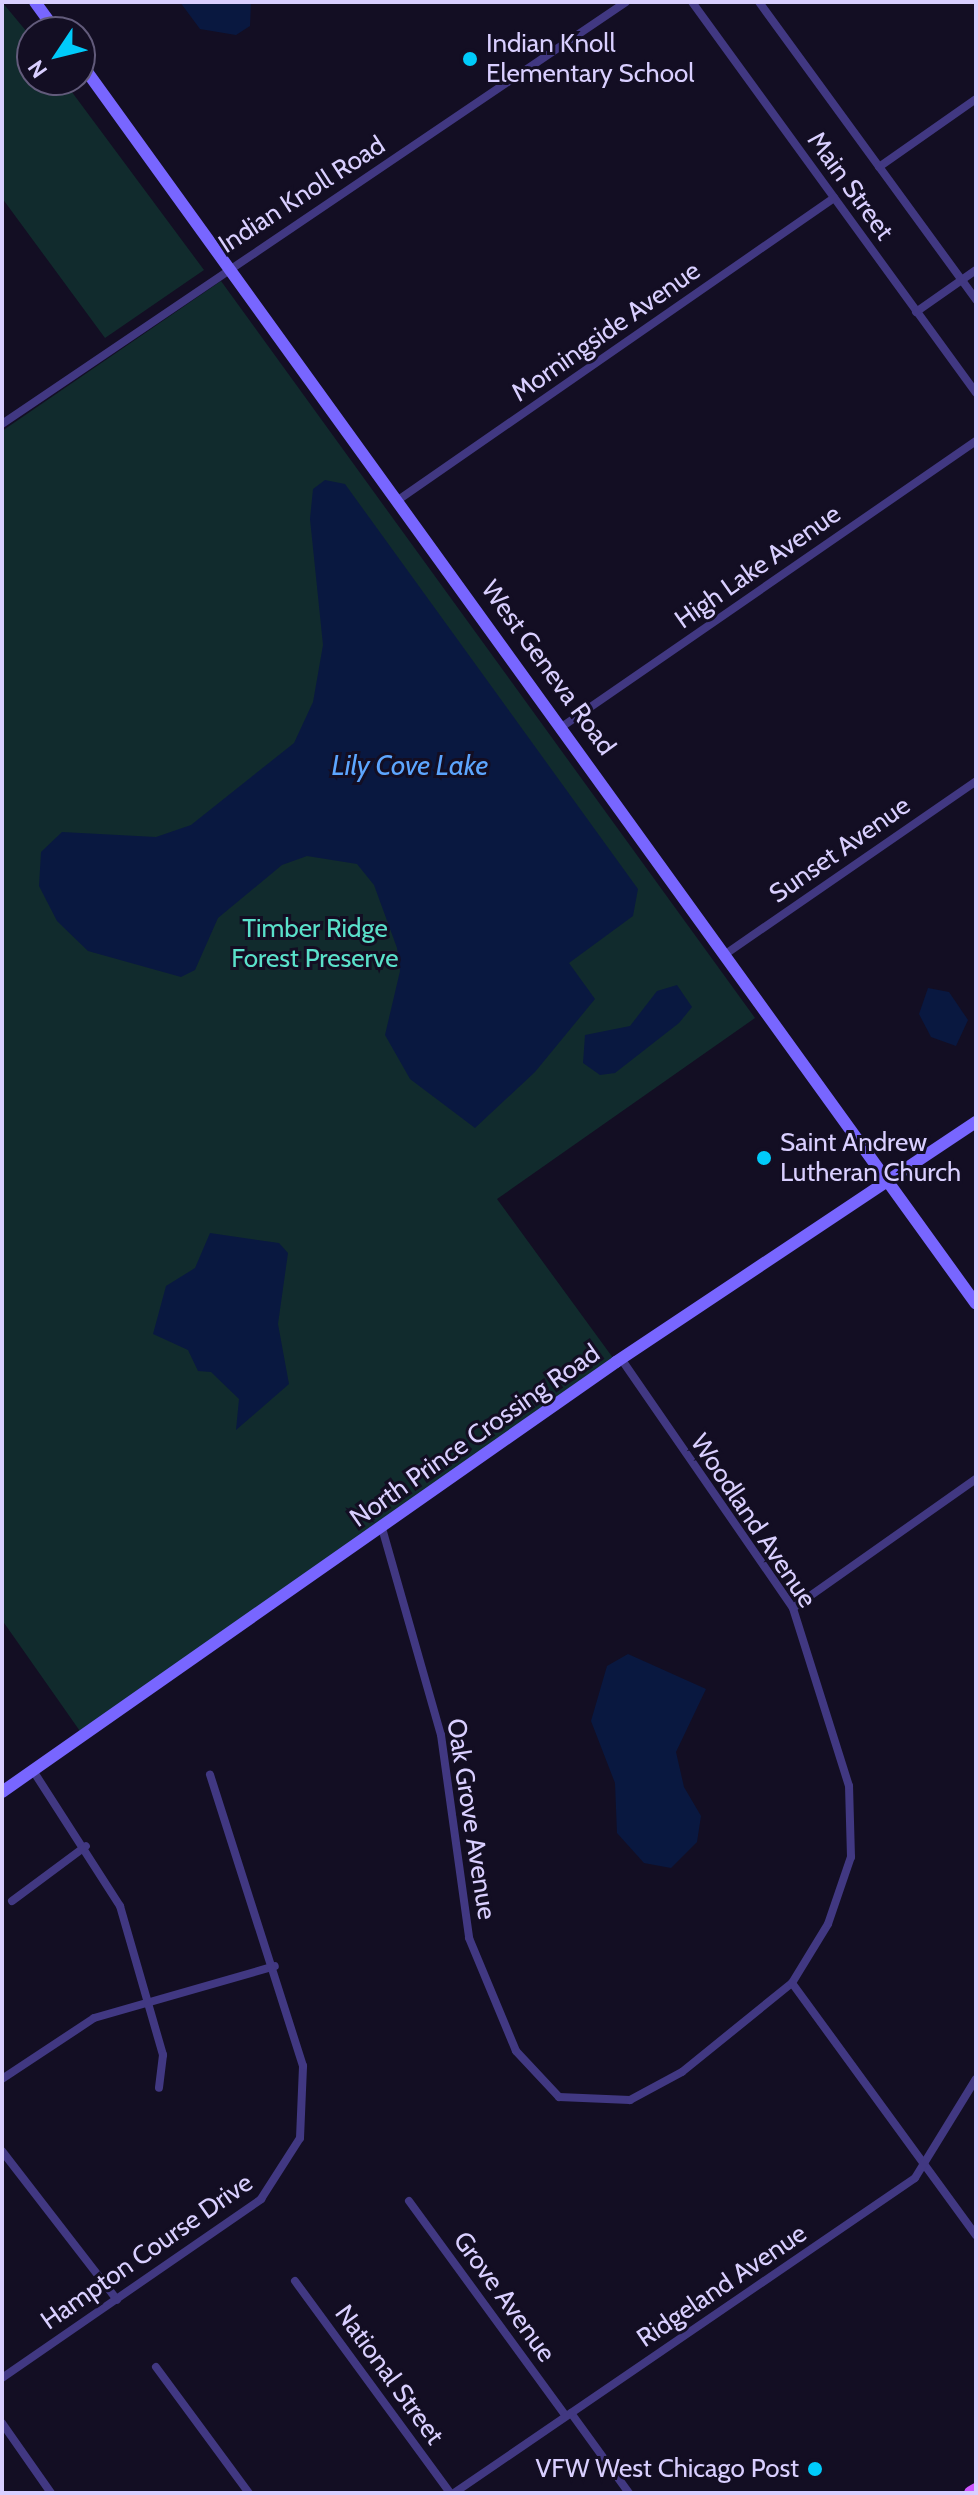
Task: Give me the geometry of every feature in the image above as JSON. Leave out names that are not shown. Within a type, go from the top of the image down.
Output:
[{"type":"main road","name":"West Geneva Road","points":[[96,84],[401,498],[976,1304]]},
{"type":"main road","name":"North Prince Crossing Road","points":[[2,1792],[976,1122]]},
{"type":"street","name":"Indian Knoll Road","points":[[2,424],[626,2]]},
{"type":"street","name":"Main Street","points":[[692,2],[976,393]]},
{"type":"street","name":"Main Street","points":[[759,2],[976,300]]},
{"type":"street","points":[[879,167],[976,99]]},
{"type":"street","name":"Morningside Avenue","points":[[401,498],[834,198]]},
{"type":"street","points":[[916,312],[976,270]]},
{"type":"street","name":"High Lake Avenue","points":[[563,726],[976,441]]},
{"type":"street","name":"Sunset Avenue","points":[[727,953],[976,781]]},
{"type":"street","name":"Woodland Avenue","points":[[559,2097],[630,2100],[682,2072],[792,1983],[828,1924],[851,1857],[849,1786],[793,1608],[623,1362]]},
{"type":"street","points":[[793,1608],[976,1479]]},
{"type":"street","name":"Oak Grove Avenue","points":[[382,1528],[441,1735],[469,1938],[516,2051],[559,2097]]},
{"type":"street","points":[[32,1769],[86,1846],[120,1906],[163,2055],[159,2088]]},
{"type":"street","name":"Hampton Course Drive","points":[[2,2378],[261,2199],[291,2159],[305,2118],[305,2079],[275,1966],[210,1774]]},
{"type":"street","points":[[12,1901],[86,1846]]},
{"type":"street","points":[[2,2079],[85,2022],[275,1966]]},
{"type":"street","points":[[792,1983],[976,2235]]},
{"type":"street","name":"Ridgeland Avenue","points":[[452,2493],[926,2169],[976,2079]]},
{"type":"street","points":[[2,2151],[117,2300]]},
{"type":"street","name":"Grove Avenue","points":[[409,2201],[629,2493]]},
{"type":"street","name":"National Street","points":[[295,2281],[452,2493]]},
{"type":"street","points":[[156,2367],[249,2493]]},
{"type":"street","points":[[2,2423],[51,2493]]},
{"type":"green space","points":[[2,2],[16,19],[16,96],[75,96],[204,270],[105,338],[2,198]]},
{"type":"green space","name":"Timber Ridge Forest Preserve","points":[[221,281],[755,1018],[497,1199],[616,1362],[82,1734],[2,1620],[2,431]]},
{"type":"water","points":[[180,2],[251,2],[250,26],[236,35],[200,29]]},
{"type":"water","name":"Lily Cove Lake","points":[[325,480],[345,484],[638,889],[633,916],[569,963],[595,999],[535,1072],[475,1128],[410,1079],[385,1035],[400,971],[397,948],[374,885],[357,864],[307,856],[282,865],[218,918],[195,970],[181,977],[88,951],[57,921],[39,886],[41,852],[62,832],[156,837],[191,825],[294,743],[313,702],[323,645],[310,519],[313,489]]},
{"type":"water","points":[[677,985],[692,1007],[679,1023],[615,1073],[600,1075],[583,1063],[585,1035],[630,1026],[657,991]]},
{"type":"water","points":[[928,988],[949,992],[968,1020],[956,1046],[931,1037],[919,1014]]},
{"type":"water","points":[[210,1233],[279,1243],[288,1253],[278,1324],[289,1384],[236,1430],[239,1399],[211,1372],[198,1371],[188,1350],[153,1334],[166,1286],[195,1268]]},
{"type":"water","points":[[628,1654],[706,1689],[676,1752],[684,1787],[701,1816],[697,1842],[671,1868],[644,1863],[617,1833],[615,1783],[591,1721],[607,1666]]},
{"type":"place","name":"Indian Knoll Elementary School","points":[[470,59]]},
{"type":"place","name":"Saint Andrew Lutheran Church","points":[[764,1158]]},
{"type":"place","name":"VFW West Chicago Post","points":[[815,2469]]}]
